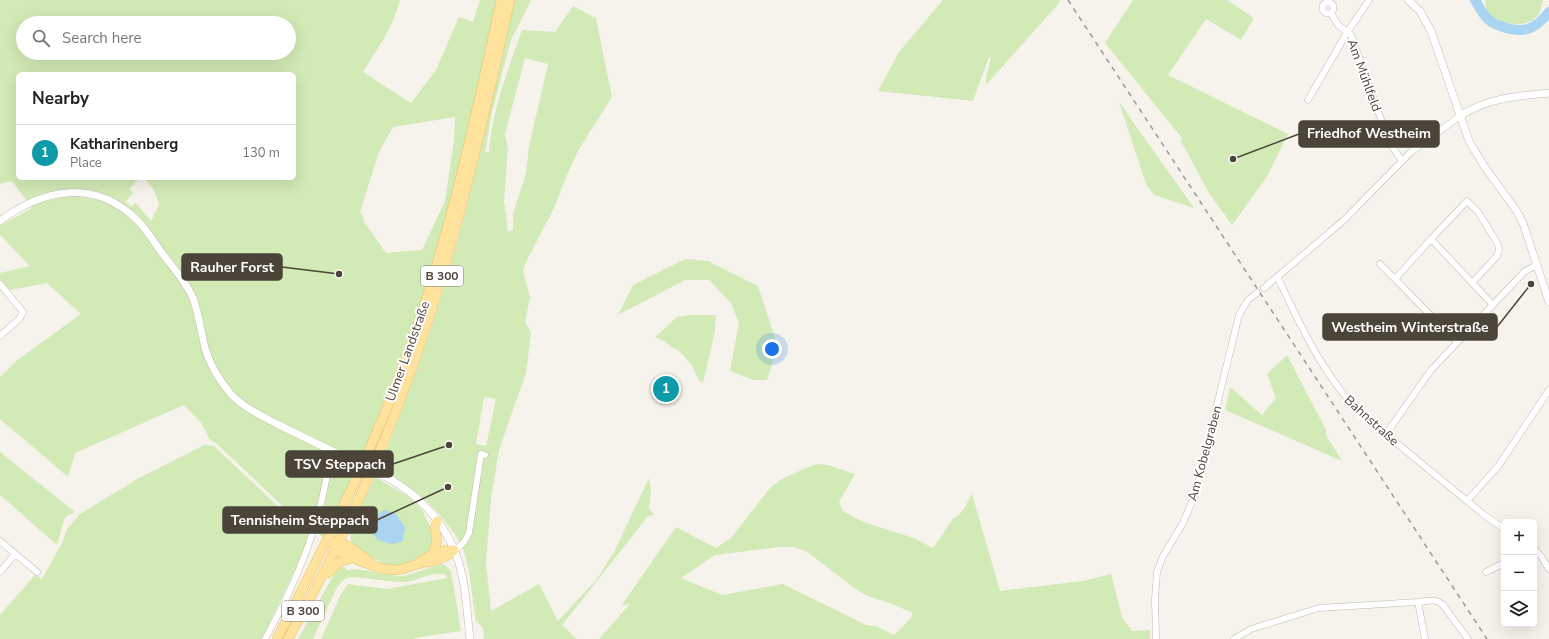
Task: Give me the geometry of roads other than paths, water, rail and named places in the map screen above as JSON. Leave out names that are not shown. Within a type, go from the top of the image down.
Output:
[{"type":"main road","name":"Ulmer Landstraße","points":[[277,639],[344,507],[382,422],[424,307],[458,190],[501,0]]},
{"type":"main road","name":"Ulmer Landstraße","points":[[288,639],[319,583],[369,478],[391,425],[432,310],[466,192],[510,0]]},
{"type":"main road","points":[[433,553],[437,540],[435,528],[437,521]]},
{"type":"main road","points":[[328,539],[338,545],[351,558],[395,570],[408,568],[417,564],[433,553],[446,549],[457,549]]},
{"type":"main road","points":[[338,545],[350,547],[375,565]]},
{"type":"main road","points":[[417,564],[428,563],[448,556],[457,549]]},
{"type":"main road","points":[[319,583],[333,566],[339,562],[351,558]]},
{"type":"street","points":[[1308,100],[1348,31],[1369,0]]},
{"type":"street","points":[[1408,0],[1420,11],[1431,31],[1469,141],[1521,218],[1549,302]]},
{"type":"street","points":[[1331,13],[1338,25],[1348,31]]},
{"type":"street","name":"Am Mühlfeld","points":[[1348,31],[1353,39],[1394,152],[1402,161]]},
{"type":"street","points":[[1264,288],[1278,278],[1293,263],[1343,221],[1411,152],[1473,107],[1493,100],[1549,93]]},
{"type":"street","points":[[0,221],[22,206],[38,199],[66,192],[81,192],[105,198],[123,208],[144,227],[187,287],[196,308],[210,362],[231,394],[247,407],[265,418],[390,479],[416,497],[437,521],[457,549],[470,639]]},
{"type":"street","points":[[1395,279],[1467,201],[1475,208],[1498,244],[1499,250],[1497,256],[1472,283]]},
{"type":"street","points":[[1431,239],[1493,305]]},
{"type":"street","points":[[1380,264],[1457,342]]},
{"type":"street","points":[[1386,434],[1425,378],[1457,342],[1525,272],[1537,266]]},
{"type":"street","name":"Bahnstraße","points":[[1278,278],[1311,347],[1327,373],[1350,403],[1366,418],[1467,501],[1501,527]]},
{"type":"street","points":[[0,284],[22,312],[19,319],[0,336]]},
{"type":"street","name":"Am Kobelgraben","points":[[1156,639],[1154,599],[1157,572],[1163,556],[1182,523],[1195,495],[1239,315],[1248,300],[1257,293]]},
{"type":"street","points":[[1467,501],[1498,465],[1549,390]]},
{"type":"street","points":[[265,639],[292,586],[313,534],[327,478],[329,449]]},
{"type":"street","points":[[457,549],[466,540],[481,454],[485,455]]},
{"type":"street","points":[[0,541],[37,572]]},
{"type":"street","points":[[1537,552],[1549,569]]},
{"type":"street","points":[[0,572],[15,554]]},
{"type":"street","points":[[1486,572],[1501,564]]},
{"type":"street","points":[[1234,639],[1251,629],[1319,608],[1434,600],[1441,603],[1468,639]]},
{"type":"street","points":[[1418,602],[1425,639]]},
{"type":"water","points":[[385,510],[396,514],[405,527],[402,542],[391,544],[378,540],[372,533],[379,514]]},
{"type":"waterway","points":[[1475,0],[1487,18],[1497,25],[1510,29],[1523,30],[1534,26],[1549,12]]},
{"type":"railway","points":[[1068,0],[1487,639]]},
{"type":"place","name":"Friedhof Westheim","points":[[1233,159]]},
{"type":"place","name":"Rauher Forst","points":[[339,274]]},
{"type":"place","name":"Westheim Winterstraße","points":[[1531,284]]},
{"type":"place","name":"Katharinenberg","points":[[666,389]]},
{"type":"place","name":"TSV Steppach","points":[[449,445]]},
{"type":"place","name":"Tennisheim Steppach","points":[[448,487]]}]
